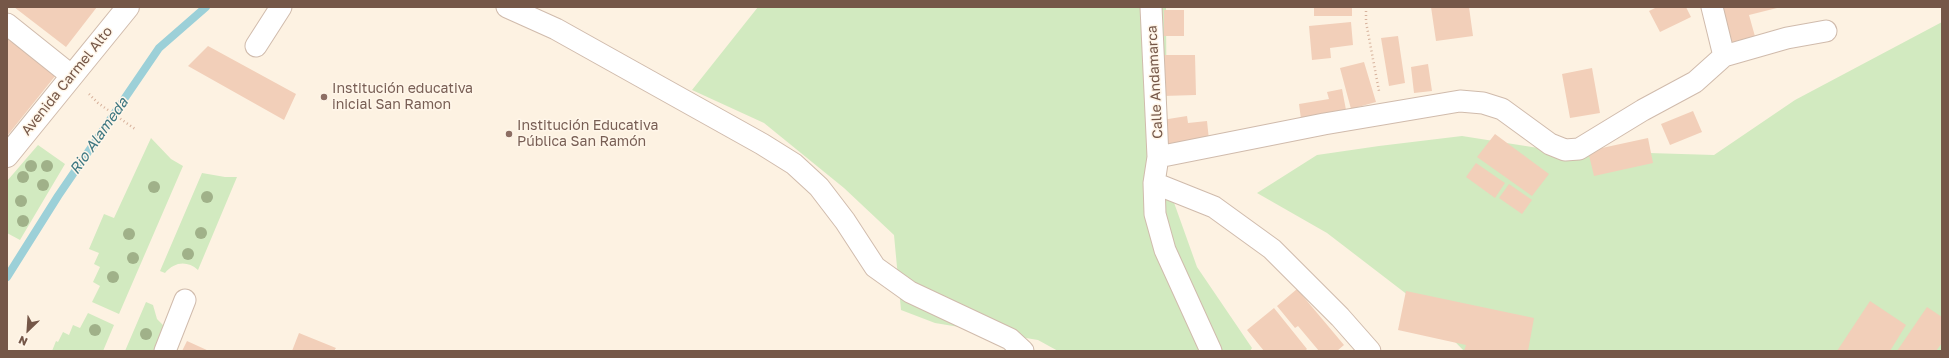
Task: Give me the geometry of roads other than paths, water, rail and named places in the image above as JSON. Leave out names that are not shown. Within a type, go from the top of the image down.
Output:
[{"type":"street","name":"Avenida Carmel Alto","points":[[7,156],[128,7]]},
{"type":"street","points":[[256,46],[281,7]]},
{"type":"street","points":[[507,7],[556,29],[762,144],[794,164],[819,187],[845,221],[875,267],[910,292],[1010,339],[1023,351]]},
{"type":"street","name":"Calle Andamarca","points":[[1151,7],[1158,157],[1154,183],[1155,214],[1164,250],[1211,351]]},
{"type":"street","points":[[1712,7],[1724,56]]},
{"type":"street","points":[[7,24],[72,76]]},
{"type":"street","points":[[1158,157],[1324,124],[1460,101],[1483,103],[1502,109],[1550,144],[1565,150],[1579,149],[1643,110],[1695,82],[1724,56],[1787,38],[1826,31]]},
{"type":"street","points":[[1154,183],[1214,207],[1272,249],[1340,318],[1370,351]]},
{"type":"street","points":[[165,351],[185,300]]},
{"type":"waterway","name":"Rio Alameda","points":[[7,277],[58,196],[159,48],[206,7]]},
{"type":"place","name":"Institución educativa inicial San Ramon","points":[[324,97]]},
{"type":"place","name":"Institución Educativa Pública San Ramón","points":[[509,134]]}]
